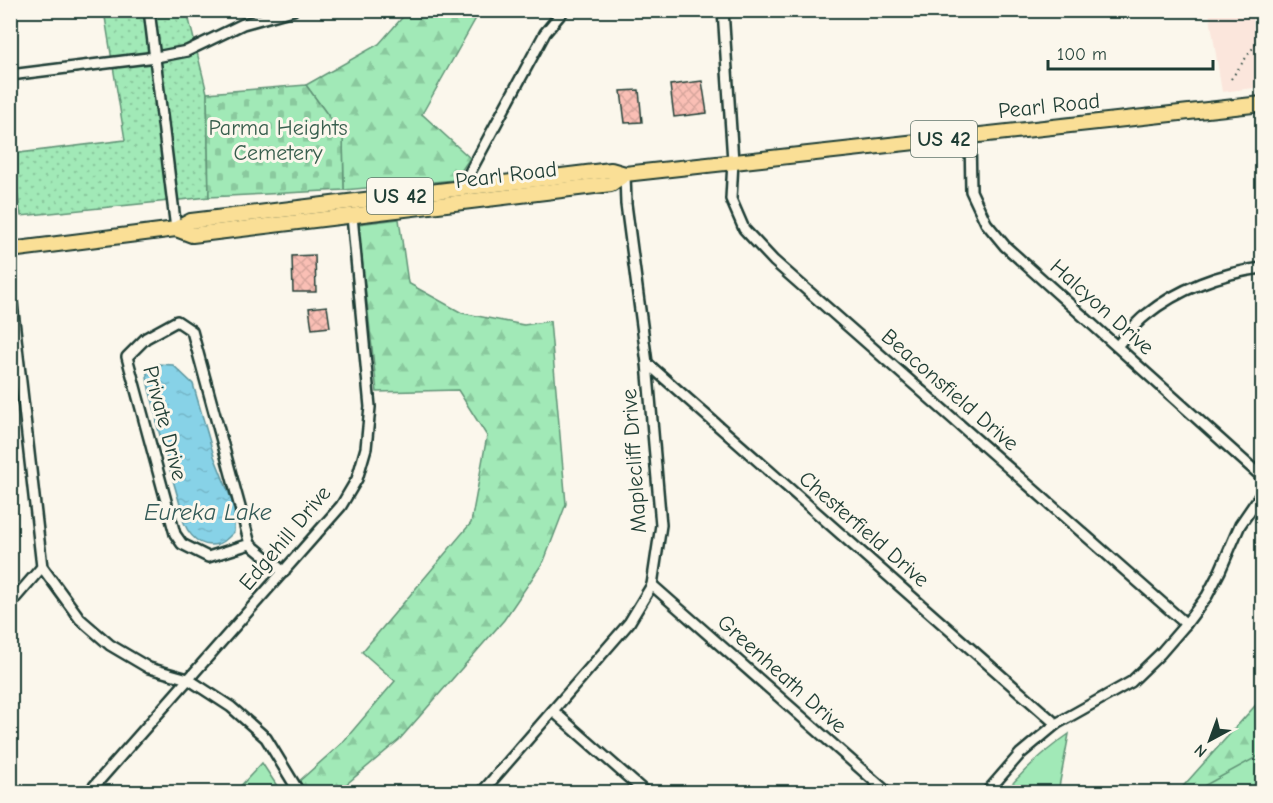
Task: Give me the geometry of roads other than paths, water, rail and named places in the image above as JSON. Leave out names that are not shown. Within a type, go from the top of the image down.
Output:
[{"type":"main road","name":"Pearl Road","points":[[10,250],[176,229],[191,221],[462,187],[611,170],[625,174],[1263,104]]},
{"type":"main road","name":"Pearl Road","points":[[176,229],[192,235],[352,216],[611,184],[625,174]]},
{"type":"street","points":[[149,10],[176,229]]},
{"type":"street","points":[[10,75],[187,51],[243,24],[293,10]]},
{"type":"street","points":[[462,187],[546,33],[564,10]]},
{"type":"street","name":"Beaconsfield Drive","points":[[724,12],[733,161],[731,199],[744,229],[766,253],[1186,624]]},
{"type":"street","name":"Halcyon Drive","points":[[970,136],[971,190],[987,223],[1005,246],[1263,477]]},
{"type":"street","name":"Maplecliff Drive","points":[[482,792],[629,623],[652,585],[661,525],[647,363],[626,204],[625,174]]},
{"type":"street","name":"Edgehill Drive","points":[[89,792],[341,506],[357,479],[366,448],[370,407],[352,216]]},
{"type":"street","points":[[1117,346],[1144,316],[1178,293],[1247,270],[1263,268]]},
{"type":"street","points":[[10,285],[42,567],[80,619],[110,645],[149,668],[188,679],[231,707],[266,738],[298,792]]},
{"type":"street","name":"Private Drive","points":[[177,321],[192,331],[250,544],[208,557],[182,544],[175,534],[127,357],[146,338],[177,321]]},
{"type":"street","name":"Chesterfield Drive","points":[[647,363],[1056,723]]},
{"type":"street","points":[[987,792],[1020,754],[1056,723],[1131,682],[1160,654],[1207,596],[1240,525],[1263,493]]},
{"type":"street","points":[[250,544],[284,572]]},
{"type":"street","points":[[10,604],[42,567]]},
{"type":"street","name":"Greenheath Drive","points":[[652,585],[887,792]]},
{"type":"street","points":[[553,711],[645,792]]},
{"type":"water","name":"Eureka Lake","points":[[158,364],[173,365],[193,384],[214,456],[234,506],[234,532],[220,543],[203,544],[192,535],[184,522],[148,385],[147,372]]},
{"type":"park label","name":"Parma Heights Cemetery","points":[[278,140]]}]
